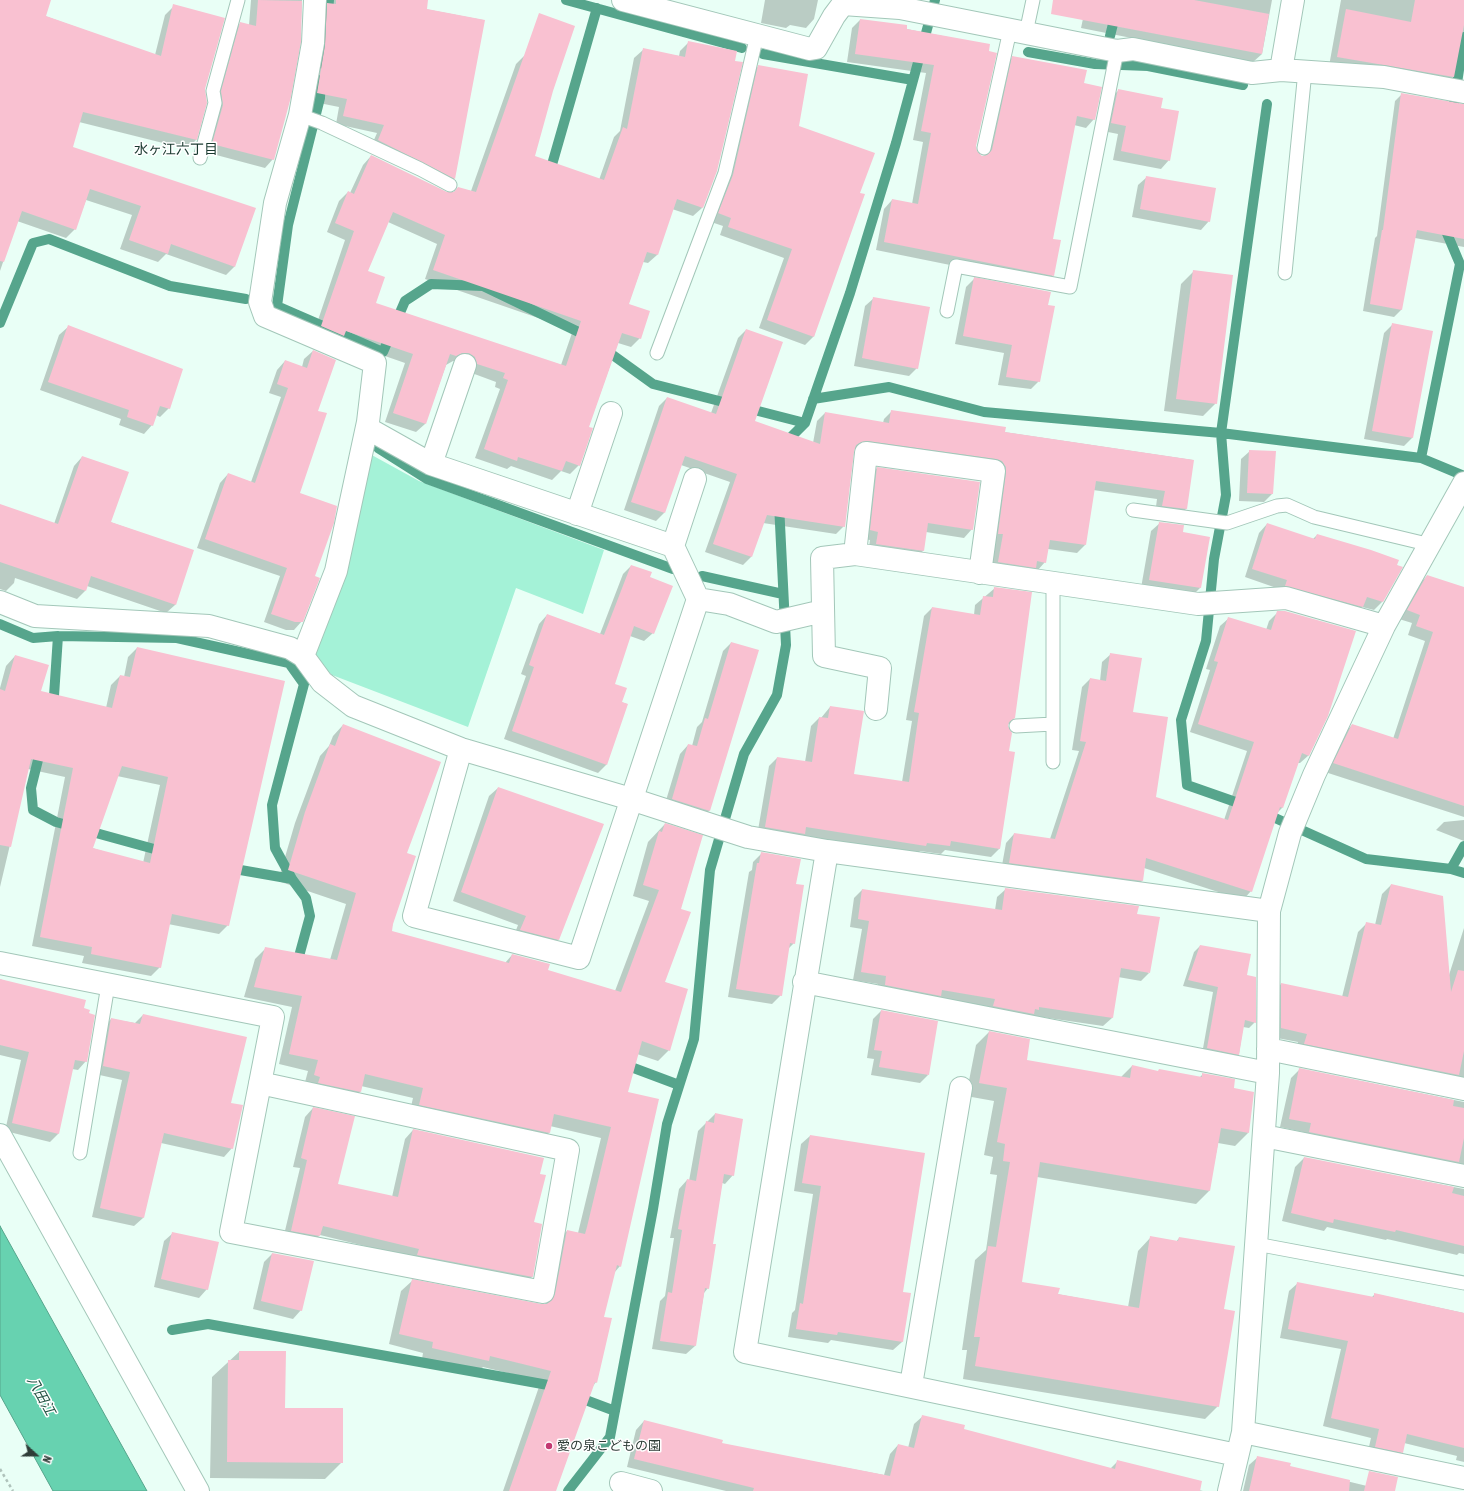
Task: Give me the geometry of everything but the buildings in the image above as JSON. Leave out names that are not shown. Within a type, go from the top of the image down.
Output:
[{"type":"street","points":[[296,652],[336,570],[367,428],[375,363],[265,316],[260,302],[275,203],[300,114],[313,43],[316,0]]},
{"type":"street","points":[[623,0],[810,49],[816,48],[835,8],[842,4],[900,8],[1117,51],[1133,49],[1252,73],[1281,70],[1384,77],[1456,90]]},
{"type":"street","points":[[1281,70],[1293,0]]},
{"type":"street","points":[[432,464],[465,365]]},
{"type":"street","points":[[577,514],[611,413]]},
{"type":"street","points":[[367,428],[432,464],[673,546]]},
{"type":"street","points":[[855,554],[866,453],[994,471],[980,572]]},
{"type":"street","points":[[461,749],[414,916],[579,958],[698,599],[673,546],[695,479]]},
{"type":"street","points":[[1229,1491],[1243,1432],[1264,1136],[1268,1074],[1269,911],[1294,824],[1314,775],[1384,626],[1464,483]]},
{"type":"street","points":[[876,709],[880,668],[824,656],[822,558],[855,554],[1053,583],[1208,603],[1286,598],[1384,626]]},
{"type":"street","points":[[698,599],[729,604],[785,620],[823,610]]},
{"type":"street","points":[[0,602],[35,616],[209,626],[296,652],[322,682],[354,706],[461,749],[748,837],[827,851],[1269,911]]},
{"type":"street","points":[[827,851],[804,982],[745,1352],[911,1385],[1237,1455]]},
{"type":"street","points":[[0,964],[273,1017],[260,1083],[231,1232],[543,1292],[568,1150],[260,1083]]},
{"type":"street","points":[[804,982],[1268,1074]]},
{"type":"street","points":[[1268,1049],[1464,1089]]},
{"type":"street","points":[[911,1385],[961,1088]]},
{"type":"street","points":[[0,1135],[198,1491]]},
{"type":"street","points":[[1264,1136],[1464,1176]]},
{"type":"street","points":[[1243,1432],[1464,1478]]},
{"type":"street","points":[[621,1483],[651,1491]]},
{"type":"lane","points":[[200,158],[215,103],[213,91],[238,0]]},
{"type":"lane","points":[[984,148],[1018,32],[1033,0]]},
{"type":"lane","points":[[657,353],[725,173],[757,35]]},
{"type":"lane","points":[[947,311],[956,266],[1070,287],[1117,51]]},
{"type":"lane","points":[[1285,273],[1305,71]]},
{"type":"lane","points":[[300,114],[322,123],[450,185]]},
{"type":"lane","points":[[1133,510],[1227,523],[1277,506],[1287,505],[1314,517],[1431,544]]},
{"type":"lane","points":[[1053,583],[1053,762]]},
{"type":"lane","points":[[1016,726],[1053,724]]},
{"type":"lane","points":[[80,1153],[108,985]]},
{"type":"lane","points":[[1256,1244],[1464,1283]]},
{"type":"path","points":[[0,1469],[13,1491]]},
{"type":"shaded area","points":[[359,448],[419,481],[604,550],[583,614],[516,588],[468,727],[332,675],[302,645],[334,562]]},
{"type":"water","name":"八田江","points":[[0,1226],[147,1491],[53,1491],[0,1395]]},
{"type":"waterway","points":[[323,64],[329,0]]},
{"type":"waterway","points":[[566,0],[742,48]]},
{"type":"waterway","points":[[784,444],[805,423],[850,293],[896,143],[935,0]]},
{"type":"waterway","points":[[1110,36],[1119,0]]},
{"type":"waterway","points":[[549,175],[597,8]]},
{"type":"waterway","points":[[1452,116],[1464,37]]},
{"type":"waterway","points":[[1028,52],[1095,64],[1148,66],[1243,85]]},
{"type":"waterway","points":[[763,54],[913,80]]},
{"type":"waterway","points":[[321,80],[320,98],[288,225],[277,306],[383,352],[405,301],[431,284],[483,286],[589,337]]},
{"type":"waterway","points":[[1247,806],[1187,785],[1181,720],[1206,641],[1214,559],[1226,495],[1221,433],[1267,104]]},
{"type":"waterway","points":[[1421,458],[1460,264],[1443,224]]},
{"type":"waterway","points":[[0,323],[33,243],[49,239],[170,286],[246,299]]},
{"type":"waterway","points":[[603,348],[653,384],[805,423]]},
{"type":"waterway","points":[[813,399],[889,387],[984,412],[1221,433],[1421,458],[1464,476]]},
{"type":"waterway","points":[[378,448],[427,479],[673,569]]},
{"type":"waterway","points":[[568,1491],[610,1437],[653,1209],[667,1124],[694,1039],[710,870],[744,754],[777,695],[786,645],[779,504]]},
{"type":"waterway","points":[[702,576],[783,594]]},
{"type":"waterway","points":[[0,624],[33,638],[58,636],[177,638],[289,663],[304,684],[272,805],[275,848],[292,879],[306,898],[310,916],[298,960],[299,966]]},
{"type":"waterway","points":[[52,707],[58,636]]},
{"type":"waterway","points":[[41,748],[31,788],[33,810],[56,822],[165,852]]},
{"type":"waterway","points":[[1264,813],[1366,859],[1451,869],[1464,846]]},
{"type":"waterway","points":[[229,868],[292,879]]},
{"type":"waterway","points":[[1451,869],[1464,873]]},
{"type":"waterway","points":[[623,1064],[679,1085]]},
{"type":"waterway","points":[[172,1330],[208,1324],[548,1385],[559,1390]]},
{"type":"waterway","points":[[575,1396],[615,1411]]},
{"type":"place","name":"愛の泉こどもの園","points":[[549,1446]]},
{"type":"district","name":"水ヶ江六丁目","points":[[176,150]]}]
